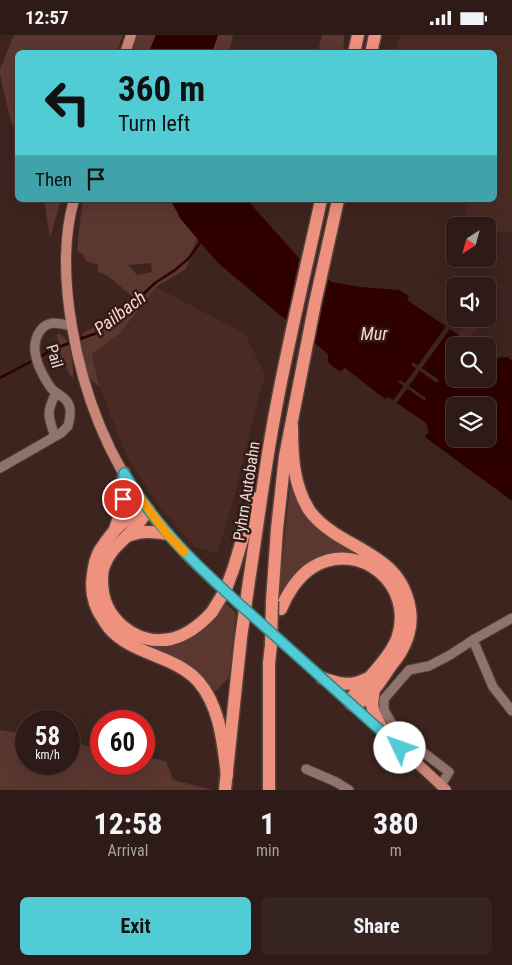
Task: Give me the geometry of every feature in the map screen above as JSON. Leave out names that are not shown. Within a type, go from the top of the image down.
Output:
[{"type":"highway","points":[[355,50],[358,35]]},
{"type":"highway","points":[[372,50],[375,35]]},
{"type":"highway","name":"Pyhrn Autobahn","points":[[225,790],[241,638],[264,479],[276,408],[321,202]]},
{"type":"highway","name":"Pyhrn Autobahn","points":[[276,605],[277,529],[284,466],[314,303],[338,202]]},
{"type":"highway","points":[[292,426],[292,457],[298,488],[310,512],[327,529],[384,564],[397,578],[406,593],[410,615],[410,626],[406,643],[396,659],[372,682],[342,684],[322,678]]},
{"type":"highway","points":[[115,529],[122,509],[124,473]]},
{"type":"highway","points":[[148,510],[142,520],[113,549],[104,567],[102,589],[109,611],[119,624],[134,634],[151,639],[170,639],[185,634],[201,624],[212,612],[226,589],[248,520],[264,479]]},
{"type":"highway","points":[[148,510],[133,514],[115,529],[99,552],[94,565],[92,588],[96,607],[110,629],[122,639],[135,647],[176,665],[198,681],[215,709],[227,775]]},
{"type":"highway","points":[[127,536],[147,531],[167,534]]},
{"type":"highway","points":[[269,790],[269,663],[276,605],[312,567],[343,558],[374,567],[383,574],[396,591],[400,605],[401,623],[396,640],[360,702],[351,704]]},
{"type":"highway","points":[[372,682],[372,705],[385,735]]},
{"type":"main road","points":[[126,50],[131,35]]},
{"type":"main road","points":[[74,202],[66,256],[68,303],[72,326],[81,372],[93,408],[124,473],[148,510],[167,534],[206,575],[444,788]]},
{"type":"street","name":"Pail","points":[[0,468],[55,436],[68,426],[70,411],[68,405],[51,387],[41,370],[36,357],[35,342],[44,326],[54,323],[72,326]]},
{"type":"street","name":"Pail","points":[[55,436],[48,417],[51,402],[56,393]]},
{"type":"street","points":[[444,788],[448,772],[394,727],[384,711],[384,699],[409,670],[429,666],[512,618]]},
{"type":"street","points":[[473,640],[493,687],[512,711]]},
{"type":"street","points":[[306,769],[349,790]]},
{"type":"shaded area","points":[[14,35],[123,35],[118,50],[15,50],[15,127],[11,122],[0,69]]},
{"type":"shaded area","points":[[137,35],[156,35],[150,50],[132,50]]},
{"type":"shaded area","points":[[218,35],[233,35],[229,50],[213,50]]},
{"type":"shaded area","points":[[322,35],[344,35],[343,50],[318,50]]},
{"type":"shaded area","points":[[401,35],[512,35],[512,232],[496,233],[496,217],[465,217],[465,202],[497,202],[497,50],[395,50]]},
{"type":"shaded area","points":[[44,202],[60,202],[50,237]]},
{"type":"shaded area","points":[[83,202],[172,202],[180,218],[197,238],[186,269],[156,287],[121,332],[93,353],[92,357],[100,387],[89,378],[76,334],[82,342],[83,333],[113,318],[132,296],[111,279],[97,271],[99,265],[86,261],[83,254],[77,252]],"holes":[[[151,263],[152,272],[137,275],[128,265]]]},
{"type":"shaded area","points":[[156,287],[245,334],[265,375],[233,502],[217,553],[195,547],[158,505],[127,457],[102,393],[92,357],[93,353],[121,332]]},
{"type":"shaded area","points":[[464,327],[478,327],[471,337],[461,337],[458,335]]},
{"type":"shaded area","points":[[57,333],[67,341],[73,365],[73,379],[62,357]]},
{"type":"shaded area","points":[[290,485],[293,486],[295,493],[355,550],[396,580],[397,647],[394,582],[334,556],[278,603]]},
{"type":"shaded area","points":[[102,602],[156,645],[225,603],[236,613],[229,677],[212,695],[146,647],[101,606]]},
{"type":"shaded area","points":[[0,730],[15,732],[15,775],[80,775],[80,744],[90,747],[90,775],[155,775],[155,759],[166,761],[173,780],[213,790],[0,790]]},
{"type":"water","points":[[156,35],[218,35],[213,50],[150,50]]},
{"type":"water","name":"Mur","points":[[172,202],[249,202],[298,257],[332,282],[360,287],[399,290],[409,296],[407,300],[461,337],[446,337],[446,387],[496,387],[496,358],[508,357],[512,361],[512,501],[425,437],[429,432],[426,423],[397,403],[395,405],[392,402],[393,400],[388,397],[386,399],[381,396],[344,367],[342,371],[332,366],[328,362],[328,354],[217,262],[180,218]],"holes":[[[413,362],[439,380],[437,383],[411,365]],[[400,380],[426,398],[425,401],[398,382]]]},
{"type":"pier","points":[[300,255],[329,276],[314,345],[286,322]]},
{"type":"pier","points":[[446,326],[450,329],[395,405],[392,402]]},
{"type":"waterway","name":"Pailbach","points":[[77,340],[97,333],[119,317],[155,283],[188,259],[202,240]]},
{"type":"waterway","name":"Pailbach","points":[[39,358],[49,351],[72,342]]},
{"type":"waterway","name":"Pailbach","points":[[0,378],[34,360]]},
{"type":"slow traffic","points":[[132,487],[167,534],[184,552]]},
{"type":"route","points":[[123,499],[124,473],[148,510],[167,534],[206,575],[400,748]]}]
